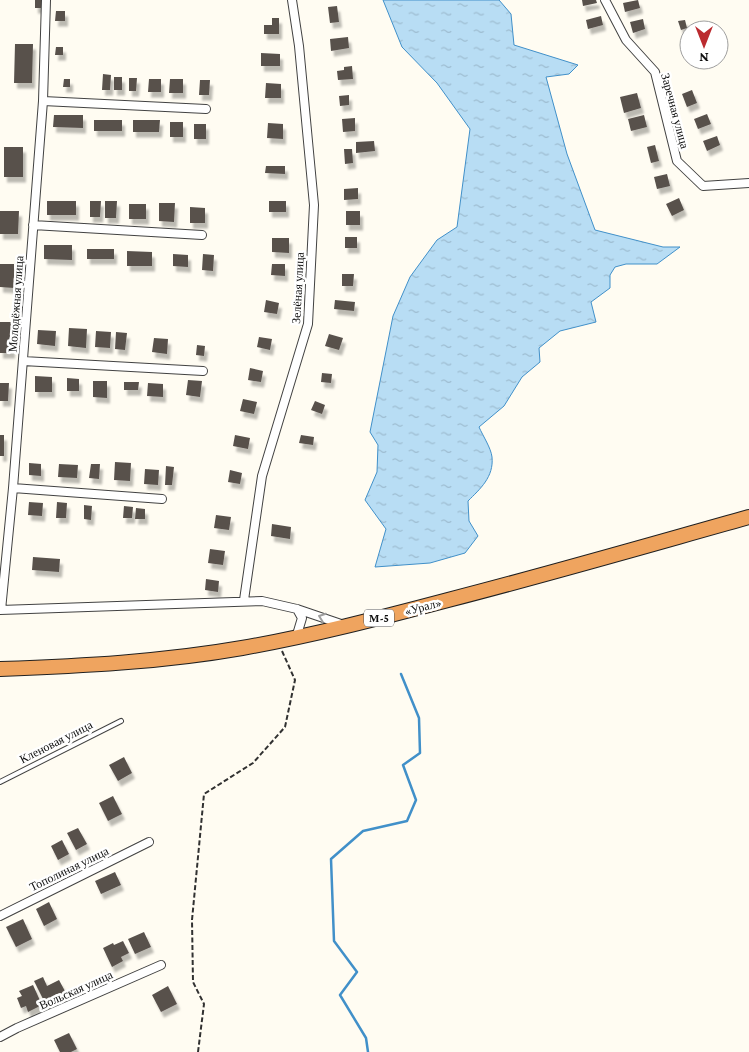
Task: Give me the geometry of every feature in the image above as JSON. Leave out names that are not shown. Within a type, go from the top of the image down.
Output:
[{"type":"highway","name":"«Урал»","points":[[0,670],[132,662],[206,653],[296,638],[573,566],[749,517]]},
{"type":"street","name":"Молодёжная улица","points":[[1,610],[13,488],[34,226],[43,101],[46,0]]},
{"type":"street","name":"Зелёная улица","points":[[244,600],[262,476],[308,324],[314,205],[299,46],[292,0]]},
{"type":"street","name":"Заречная улица","points":[[604,0],[626,40],[655,72],[678,161],[703,186],[749,183]]},
{"type":"street","points":[[43,101],[206,108]]},
{"type":"street","points":[[34,226],[202,235]]},
{"type":"street","points":[[23,362],[203,371]]},
{"type":"street","points":[[13,488],[162,498]]},
{"type":"street","points":[[1,610],[217,604],[244,600],[262,601],[298,608],[348,626]]},
{"type":"street","points":[[296,638],[302,618],[298,608]]},
{"type":"street","name":"Тополиная улица","points":[[0,916],[149,842]]},
{"type":"street","name":"Вольская улица","points":[[0,1038],[17,1028],[161,965]]},
{"type":"lane","name":"Кленовая улица","points":[[0,782],[121,721]]},
{"type":"path","points":[[198,1052],[204,1004],[193,982],[192,920],[204,794],[253,763],[285,727],[295,680],[278,641]]},
{"type":"water","points":[[383,0],[499,0],[511,14],[514,45],[578,65],[569,74],[546,77],[567,154],[595,230],[663,247],[680,247],[657,264],[626,264],[615,267],[610,275],[610,288],[591,302],[596,322],[560,331],[539,348],[540,362],[522,377],[504,406],[479,427],[490,450],[492,464],[491,471],[485,482],[468,501],[469,521],[478,536],[465,553],[430,563],[375,567],[386,529],[365,500],[377,472],[378,445],[370,432],[393,316],[410,277],[437,240],[457,227],[470,129],[437,83],[402,47]]},
{"type":"building","points":[[35,0],[41,0],[41,8],[35,8]]},
{"type":"building","points":[[582,0],[596,0],[597,3],[583,6]]},
{"type":"building","points":[[638,0],[640,8],[625,12],[623,3]]},
{"type":"building","points":[[337,6],[339,22],[330,23],[328,7]]},
{"type":"building","points":[[56,11],[65,11],[65,21],[55,21]]},
{"type":"building","points":[[601,16],[603,25],[588,29],[586,20]]},
{"type":"building","points":[[272,18],[279,18],[279,34],[264,34],[264,25],[272,25]]},
{"type":"building","points":[[643,19],[645,29],[633,33],[630,22]]},
{"type":"building","points":[[348,37],[349,48],[331,51],[330,39]]},
{"type":"building","points":[[15,44],[33,44],[32,83],[14,83]]},
{"type":"building","points":[[56,47],[63,47],[63,55],[55,55]]},
{"type":"building","points":[[261,53],[280,54],[280,66],[261,66]]},
{"type":"building","points":[[352,66],[353,79],[338,80],[337,71],[344,70],[344,67]]},
{"type":"building","points":[[103,74],[111,75],[110,90],[102,90]]},
{"type":"building","points":[[114,77],[122,77],[122,90],[114,90]]},
{"type":"building","points":[[129,78],[137,78],[136,91],[129,91]]},
{"type":"building","points":[[64,79],[70,79],[70,87],[63,87]]},
{"type":"building","points":[[149,79],[161,79],[161,92],[148,92]]},
{"type":"building","points":[[170,79],[183,79],[183,93],[169,93]]},
{"type":"building","points":[[200,80],[210,80],[209,95],[199,95]]},
{"type":"building","points":[[266,83],[281,84],[281,98],[265,98]]},
{"type":"building","points":[[692,90],[697,103],[687,107],[682,94]]},
{"type":"building","points":[[637,93],[641,108],[624,113],[620,97]]},
{"type":"building","points":[[349,95],[349,105],[340,106],[339,96]]},
{"type":"building","points":[[707,114],[711,124],[698,129],[694,119]]},
{"type":"building","points":[[54,115],[83,115],[83,128],[53,127]]},
{"type":"building","points":[[644,115],[647,127],[631,131],[628,119]]},
{"type":"building","points":[[355,118],[355,131],[343,132],[342,119]]},
{"type":"building","points":[[94,120],[122,120],[122,131],[94,131]]},
{"type":"building","points":[[133,120],[160,120],[159,132],[133,132]]},
{"type":"building","points":[[170,122],[183,122],[183,137],[170,137]]},
{"type":"building","points":[[268,123],[283,124],[283,139],[267,138]]},
{"type":"building","points":[[194,124],[206,124],[206,139],[194,139]]},
{"type":"building","points":[[717,136],[720,145],[707,151],[703,141]]},
{"type":"building","points":[[374,141],[375,151],[356,153],[356,142]]},
{"type":"building","points":[[655,145],[659,161],[651,163],[647,147]]},
{"type":"building","points":[[4,147],[23,147],[23,177],[4,177]]},
{"type":"building","points":[[344,149],[352,149],[353,163],[345,164]]},
{"type":"building","points":[[266,166],[285,166],[285,174],[265,173]]},
{"type":"building","points":[[667,174],[670,186],[657,189],[654,177]]},
{"type":"building","points":[[358,188],[358,199],[344,200],[344,189]]},
{"type":"building","points":[[679,198],[684,210],[672,216],[666,204]]},
{"type":"building","points":[[47,201],[76,201],[76,215],[47,215]]},
{"type":"building","points":[[90,201],[101,201],[100,217],[90,217]]},
{"type":"building","points":[[105,201],[117,201],[116,218],[105,218]]},
{"type":"building","points":[[269,201],[286,201],[286,212],[269,212]]},
{"type":"building","points":[[159,203],[175,203],[174,222],[159,221]]},
{"type":"building","points":[[129,204],[146,204],[146,219],[129,219]]},
{"type":"building","points":[[190,207],[205,208],[205,223],[190,223]]},
{"type":"building","points":[[0,211],[19,211],[18,234],[0,234]]},
{"type":"building","points":[[346,211],[360,211],[360,225],[346,225]]},
{"type":"building","points":[[345,237],[357,237],[357,248],[345,248]]},
{"type":"building","points":[[272,238],[289,238],[289,253],[272,252]]},
{"type":"building","points":[[44,245],[72,245],[72,260],[44,259]]},
{"type":"building","points":[[87,249],[114,249],[114,259],[87,259]]},
{"type":"building","points":[[127,251],[152,252],[152,266],[127,266]]},
{"type":"building","points":[[173,254],[188,255],[188,267],[173,266]]},
{"type":"building","points":[[203,254],[214,255],[213,271],[202,270]]},
{"type":"building","points":[[0,264],[14,264],[14,288],[0,287]]},
{"type":"building","points":[[272,264],[285,264],[285,276],[271,275]]},
{"type":"building","points":[[342,274],[354,274],[353,286],[342,286]]},
{"type":"building","points":[[266,300],[279,303],[277,314],[264,312]]},
{"type":"building","points":[[335,300],[355,302],[354,311],[334,309]]},
{"type":"building","points":[[0,322],[12,322],[12,353],[0,353]]},
{"type":"building","points":[[69,328],[87,329],[86,348],[68,346]]},
{"type":"building","points":[[38,330],[56,331],[55,346],[37,344]]},
{"type":"building","points":[[96,331],[111,332],[110,348],[95,347]]},
{"type":"building","points":[[116,332],[127,333],[125,350],[115,349]]},
{"type":"building","points":[[329,334],[343,338],[339,350],[325,346]]},
{"type":"building","points":[[259,337],[272,339],[270,350],[257,347]]},
{"type":"building","points":[[154,338],[168,339],[167,354],[152,352]]},
{"type":"building","points":[[197,345],[205,346],[204,356],[196,355]]},
{"type":"building","points":[[250,368],[263,371],[261,382],[248,380]]},
{"type":"building","points":[[322,373],[332,374],[331,383],[321,382]]},
{"type":"building","points":[[35,376],[52,377],[52,392],[35,392]]},
{"type":"building","points":[[67,378],[79,379],[79,391],[67,391]]},
{"type":"building","points":[[188,380],[202,381],[200,397],[186,395]]},
{"type":"building","points":[[93,381],[107,381],[107,398],[93,397]]},
{"type":"building","points":[[124,382],[139,382],[138,390],[124,390]]},
{"type":"building","points":[[0,383],[9,383],[8,401],[0,401]]},
{"type":"building","points":[[148,383],[163,384],[163,397],[147,396]]},
{"type":"building","points":[[243,399],[257,402],[254,414],[240,411]]},
{"type":"building","points":[[315,401],[325,405],[322,414],[311,410]]},
{"type":"building","points":[[0,435],[4,435],[4,456],[0,456]]},
{"type":"building","points":[[235,435],[250,438],[248,449],[233,446]]},
{"type":"building","points":[[301,435],[314,437],[313,445],[299,443]]},
{"type":"building","points":[[115,462],[131,463],[130,481],[114,480]]},
{"type":"building","points":[[29,463],[41,464],[41,476],[29,475]]},
{"type":"building","points":[[59,464],[78,465],[77,478],[58,477]]},
{"type":"building","points":[[91,464],[100,464],[99,479],[89,478]]},
{"type":"building","points":[[166,466],[174,467],[172,485],[165,485]]},
{"type":"building","points":[[145,469],[159,470],[158,485],[144,484]]},
{"type":"building","points":[[230,470],[242,473],[240,484],[228,482]]},
{"type":"building","points":[[29,502],[43,503],[42,516],[28,515]]},
{"type":"building","points":[[57,502],[67,503],[66,518],[56,518]]},
{"type":"building","points":[[84,505],[92,506],[91,520],[84,519]]},
{"type":"building","points":[[124,506],[133,507],[132,518],[123,518]]},
{"type":"building","points":[[136,508],[145,509],[145,519],[135,519]]},
{"type":"building","points":[[216,515],[231,517],[229,530],[214,528]]},
{"type":"building","points":[[272,524],[291,527],[290,539],[271,536]]},
{"type":"building","points":[[210,549],[225,551],[223,565],[208,563]]},
{"type":"building","points":[[33,557],[60,559],[59,572],[32,570]]},
{"type":"building","points":[[206,579],[219,581],[218,592],[205,590]]},
{"type":"building","points":[[124,757],[132,773],[118,781],[109,765]]},
{"type":"building","points":[[113,796],[122,814],[108,821],[99,803]]},
{"type":"building","points":[[78,828],[87,844],[76,850],[67,833]]},
{"type":"building","points":[[62,840],[69,854],[58,860],[51,846]]},
{"type":"building","points":[[115,872],[121,885],[101,894],[95,881]]},
{"type":"building","points":[[49,902],[57,919],[44,926],[36,909]]},
{"type":"building","points":[[23,919],[32,939],[16,947],[6,927]]},
{"type":"building","points":[[144,932],[151,947],[135,954],[128,939]]},
{"type":"building","points":[[123,941],[129,953],[121,957],[123,961],[112,967],[103,948]]},
{"type":"building","points":[[43,977],[47,986],[59,980],[66,993],[45,1003],[34,981]]},
{"type":"building","points":[[33,985],[42,1005],[28,1012],[26,1006],[21,1008],[17,998],[22,996],[19,991]]},
{"type":"building","points":[[168,986],[177,1004],[161,1012],[152,995]]},
{"type":"building","points":[[69,1033],[77,1049],[71,1052],[60,1052],[54,1040]]},
{"type":"waterway","points":[[368,1052],[366,1038],[340,995],[357,972],[334,941],[331,859],[363,831],[407,821],[416,800],[403,765],[420,753],[419,718],[401,674]]}]
